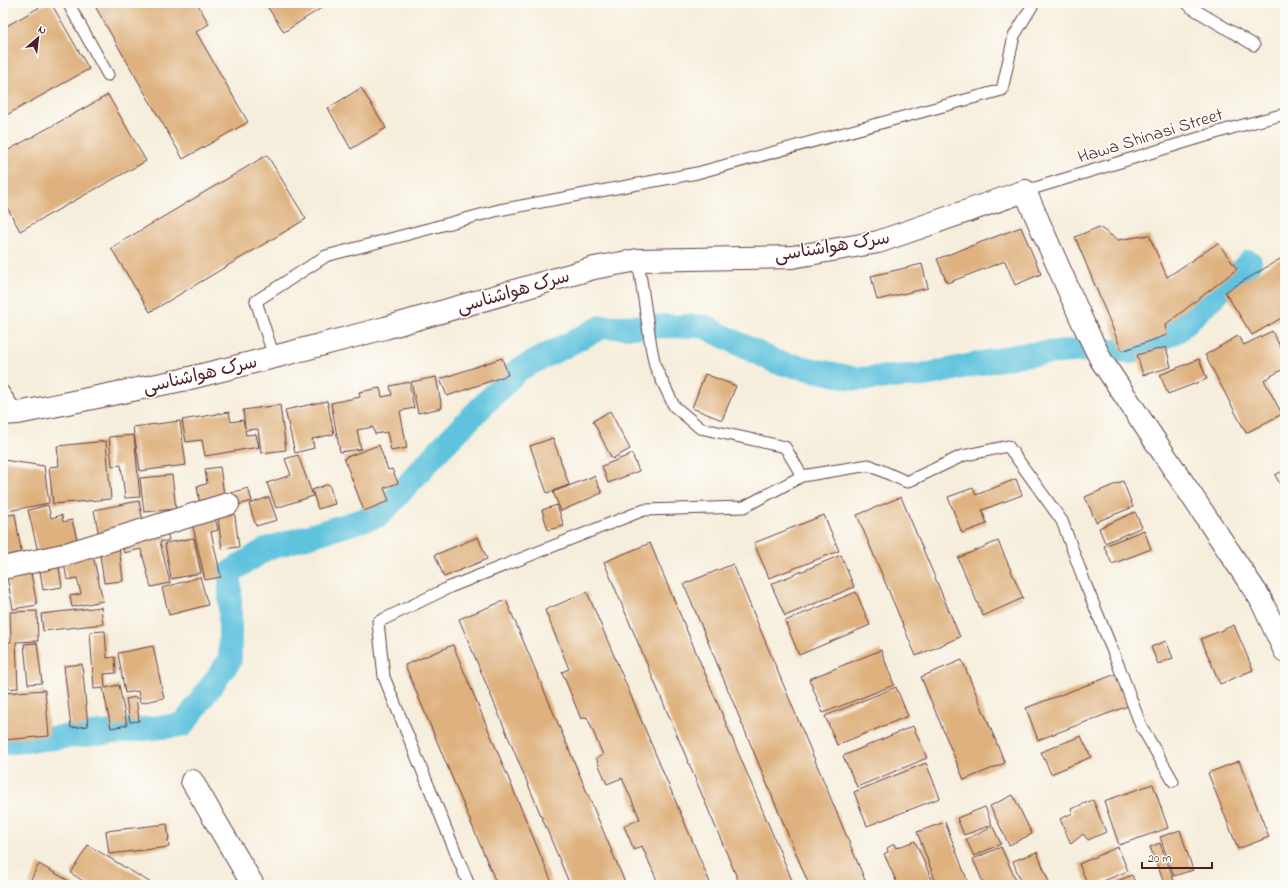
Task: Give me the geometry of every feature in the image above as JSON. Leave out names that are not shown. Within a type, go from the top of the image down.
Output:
[{"type":"street","name":"سرک هواشناسی","points":[[10,414],[182,380],[274,358],[594,268],[638,260],[792,257],[878,242],[1025,191]]},
{"type":"street","points":[[1025,191],[1101,360],[1260,598],[1285,651]]},
{"type":"street","points":[[3,568],[63,554],[228,504]]},
{"type":"street","points":[[192,781],[253,885]]},
{"type":"lane","points":[[68,3],[108,75]]},
{"type":"lane","points":[[274,358],[256,301],[326,256],[499,210],[697,173],[1002,90],[1014,36],[1034,3]]},
{"type":"lane","points":[[1188,3],[1192,8],[1254,45]]},
{"type":"lane","name":"Hawa Shinasi Street","points":[[1025,191],[1232,128],[1285,114]]},
{"type":"lane","points":[[638,260],[655,366],[674,406],[700,428],[785,447],[802,476]]},
{"type":"lane","points":[[3,391],[10,414]]},
{"type":"lane","points":[[469,885],[384,677],[378,622],[450,587],[644,510],[744,507],[802,476],[869,465],[907,482],[962,456],[1008,446],[1062,521],[1141,726],[1173,781]]},
{"type":"building","points":[[47,3],[51,3],[89,69],[3,117],[3,28]]},
{"type":"building","points":[[105,3],[197,3],[209,24],[196,32],[248,122],[183,159],[96,8]]},
{"type":"building","points":[[265,3],[329,3],[284,32]]},
{"type":"building","points":[[361,88],[386,128],[351,149],[328,108]]},
{"type":"building","points":[[108,95],[146,161],[20,231],[3,200],[3,153]]},
{"type":"building","points":[[267,155],[306,219],[150,312],[111,248]]},
{"type":"building","points":[[1021,227],[1041,274],[1015,285],[1005,261],[947,283],[937,259]]},
{"type":"building","points":[[1099,227],[1118,240],[1149,235],[1167,277],[1218,243],[1237,269],[1165,325],[1167,335],[1122,351],[1075,237]]},
{"type":"building","points":[[1285,256],[1285,316],[1252,335],[1225,292]]},
{"type":"building","points":[[922,264],[928,288],[877,300],[871,276]]},
{"type":"building","points":[[1272,331],[1285,356],[1285,368],[1264,380],[1282,414],[1246,433],[1205,355],[1238,336],[1244,345]]},
{"type":"building","points":[[1285,338],[1285,351],[1279,342]]},
{"type":"building","points":[[1166,347],[1171,367],[1143,375],[1137,355]]},
{"type":"building","points":[[502,358],[508,375],[447,396],[440,379]]},
{"type":"building","points":[[1199,359],[1207,379],[1168,394],[1160,375]]},
{"type":"building","points":[[705,374],[736,386],[722,420],[692,408]]},
{"type":"building","points":[[436,377],[442,408],[418,413],[411,382]]},
{"type":"building","points":[[409,382],[414,408],[400,411],[407,448],[391,451],[387,432],[375,434],[373,427],[357,430],[361,449],[340,452],[331,403],[360,397],[359,392],[380,388],[382,397],[392,395],[390,386]]},
{"type":"building","points":[[327,401],[334,434],[312,439],[314,448],[295,453],[285,410]]},
{"type":"building","points":[[280,405],[286,450],[261,453],[258,429],[245,430],[246,435],[256,434],[259,447],[205,456],[202,440],[186,442],[182,420],[229,412],[231,422],[243,420],[245,428],[243,410]]},
{"type":"building","points":[[610,411],[630,449],[612,459],[593,421]]},
{"type":"building","points":[[180,421],[186,465],[140,471],[133,427]]},
{"type":"building","points":[[134,435],[140,497],[125,498],[121,465],[112,466],[109,437]]},
{"type":"building","points":[[553,438],[569,485],[547,493],[530,446]]},
{"type":"building","points":[[106,441],[111,499],[53,504],[49,467],[59,466],[57,446]]},
{"type":"building","points":[[379,445],[388,470],[392,469],[398,483],[384,488],[389,501],[364,511],[344,458]]},
{"type":"building","points":[[632,454],[639,471],[608,483],[602,466]]},
{"type":"building","points":[[298,455],[313,496],[276,508],[267,483],[291,475],[285,459]]},
{"type":"building","points":[[3,460],[44,466],[49,503],[3,512]]},
{"type":"building","points":[[220,467],[225,502],[200,505],[197,486],[207,484],[205,469]]},
{"type":"building","points":[[1285,470],[1285,493],[1275,475]]},
{"type":"building","points":[[172,475],[176,509],[144,512],[140,478]]},
{"type":"building","points":[[594,476],[602,493],[561,511],[553,492]]},
{"type":"building","points":[[1016,479],[1022,495],[982,510],[987,524],[962,533],[948,497],[973,488],[976,495]]},
{"type":"building","points":[[1123,481],[1133,507],[1096,522],[1085,497]]},
{"type":"building","points":[[329,484],[335,504],[318,509],[312,490]]},
{"type":"building","points":[[248,488],[252,501],[231,507],[227,494]]},
{"type":"building","points":[[269,497],[277,520],[256,526],[249,504]]},
{"type":"building","points":[[901,497],[960,637],[916,656],[857,515]]},
{"type":"building","points":[[139,501],[144,527],[99,536],[94,510]]},
{"type":"building","points":[[48,505],[51,518],[62,515],[63,522],[72,520],[79,547],[39,556],[28,510]]},
{"type":"building","points":[[557,505],[564,526],[548,530],[542,510]]},
{"type":"building","points":[[234,509],[239,547],[222,549],[217,511]]},
{"type":"building","points":[[1135,512],[1142,527],[1105,543],[1099,528]]},
{"type":"building","points":[[15,514],[23,563],[3,566],[3,516]]},
{"type":"building","points":[[214,514],[218,530],[211,532],[221,577],[205,580],[191,518]]},
{"type":"building","points":[[824,515],[839,551],[769,578],[754,543]]},
{"type":"building","points":[[166,528],[169,540],[160,542],[170,583],[151,587],[141,549],[124,553],[121,540]]},
{"type":"building","points":[[1144,530],[1151,549],[1112,564],[1104,546]]},
{"type":"building","points":[[478,537],[487,559],[444,577],[435,555]]},
{"type":"building","points":[[194,538],[201,573],[171,579],[165,543]]},
{"type":"building","points":[[998,541],[1023,598],[983,616],[958,558]]},
{"type":"building","points":[[650,543],[794,885],[740,885],[604,562]]},
{"type":"building","points":[[119,546],[123,581],[104,583],[99,548]]},
{"type":"building","points":[[92,551],[103,601],[72,607],[70,596],[81,594],[77,578],[67,580],[63,557]]},
{"type":"building","points":[[841,555],[854,587],[785,616],[771,584]]},
{"type":"building","points":[[58,561],[62,587],[43,590],[39,564]]},
{"type":"building","points":[[733,564],[867,885],[809,885],[684,584]]},
{"type":"building","points":[[31,573],[37,605],[13,609],[7,577]]},
{"type":"building","points":[[200,577],[208,605],[169,615],[162,588]]},
{"type":"building","points":[[587,592],[711,885],[659,885],[642,846],[634,850],[624,826],[640,819],[622,778],[607,784],[596,758],[603,755],[587,717],[581,719],[562,672],[569,669],[545,610]]},
{"type":"building","points":[[856,592],[870,625],[799,655],[785,621]]},
{"type":"building","points":[[506,600],[626,885],[570,885],[459,619]]},
{"type":"building","points":[[101,607],[103,624],[43,631],[41,614]]},
{"type":"building","points":[[37,611],[38,641],[16,642],[18,688],[3,689],[3,643],[11,642],[10,612]]},
{"type":"building","points":[[1234,625],[1253,670],[1220,684],[1201,639]]},
{"type":"building","points":[[105,631],[107,658],[115,657],[116,673],[104,674],[105,688],[119,685],[127,725],[111,728],[103,688],[94,689],[90,632]]},
{"type":"building","points":[[1166,641],[1173,658],[1158,664],[1151,647]]},
{"type":"building","points":[[37,643],[42,683],[28,684],[24,644]]},
{"type":"building","points":[[453,645],[553,885],[497,885],[405,665]]},
{"type":"building","points":[[153,646],[164,698],[140,703],[138,691],[125,693],[118,653]]},
{"type":"building","points":[[881,650],[894,685],[823,713],[809,679]]},
{"type":"building","points":[[962,660],[1005,763],[964,780],[921,677]]},
{"type":"building","points":[[82,664],[88,726],[71,728],[64,666]]},
{"type":"building","points":[[1116,674],[1128,706],[1038,740],[1026,708]]},
{"type":"building","points":[[896,687],[908,716],[837,745],[825,716]]},
{"type":"building","points":[[45,690],[49,736],[3,740],[3,693]]},
{"type":"building","points":[[136,697],[139,721],[130,722],[126,699]]},
{"type":"building","points":[[913,726],[927,758],[857,787],[843,756]]},
{"type":"building","points":[[1081,736],[1091,757],[1051,774],[1041,752]]},
{"type":"building","points":[[1239,761],[1269,837],[1238,849],[1208,773]]},
{"type":"building","points":[[926,763],[940,798],[867,826],[854,792]]},
{"type":"building","points":[[1153,784],[1168,828],[1119,845],[1104,801]]},
{"type":"building","points":[[1013,795],[1032,834],[1009,845],[990,806]]},
{"type":"building","points":[[1093,800],[1106,832],[1088,840],[1083,834],[1071,844],[1060,819],[1073,813],[1071,809]]},
{"type":"building","points":[[985,807],[992,825],[964,835],[957,818]]},
{"type":"building","points":[[945,822],[969,885],[937,885],[917,832]]},
{"type":"building","points":[[167,824],[169,847],[109,854],[106,831]]},
{"type":"building","points":[[993,827],[1001,844],[974,856],[966,839]]},
{"type":"building","points":[[1180,830],[1193,870],[1174,876],[1160,837]]},
{"type":"building","points":[[915,841],[934,885],[898,885],[884,854],[888,852],[887,848],[894,844],[896,848]]},
{"type":"building","points":[[1160,843],[1174,881],[1165,885],[1150,847]]},
{"type":"building","points":[[88,845],[151,883],[150,885],[89,885],[71,873]]},
{"type":"building","points":[[1001,847],[1018,885],[984,885],[973,859]]},
{"type":"building","points":[[1118,847],[1128,871],[1094,885],[1088,885],[1079,864]]},
{"type":"building","points":[[1037,852],[1050,885],[1022,885],[1013,861]]},
{"type":"building","points":[[39,864],[76,885],[28,885]]},
{"type":"building","points":[[1132,875],[1136,885],[1108,885]]},
{"type":"waterway","points":[[3,743],[183,725],[230,660],[230,572],[266,549],[380,515],[438,451],[518,370],[602,327],[703,326],[776,362],[857,379],[925,375],[1020,355],[1085,350],[1133,352],[1177,331],[1250,262]]}]
